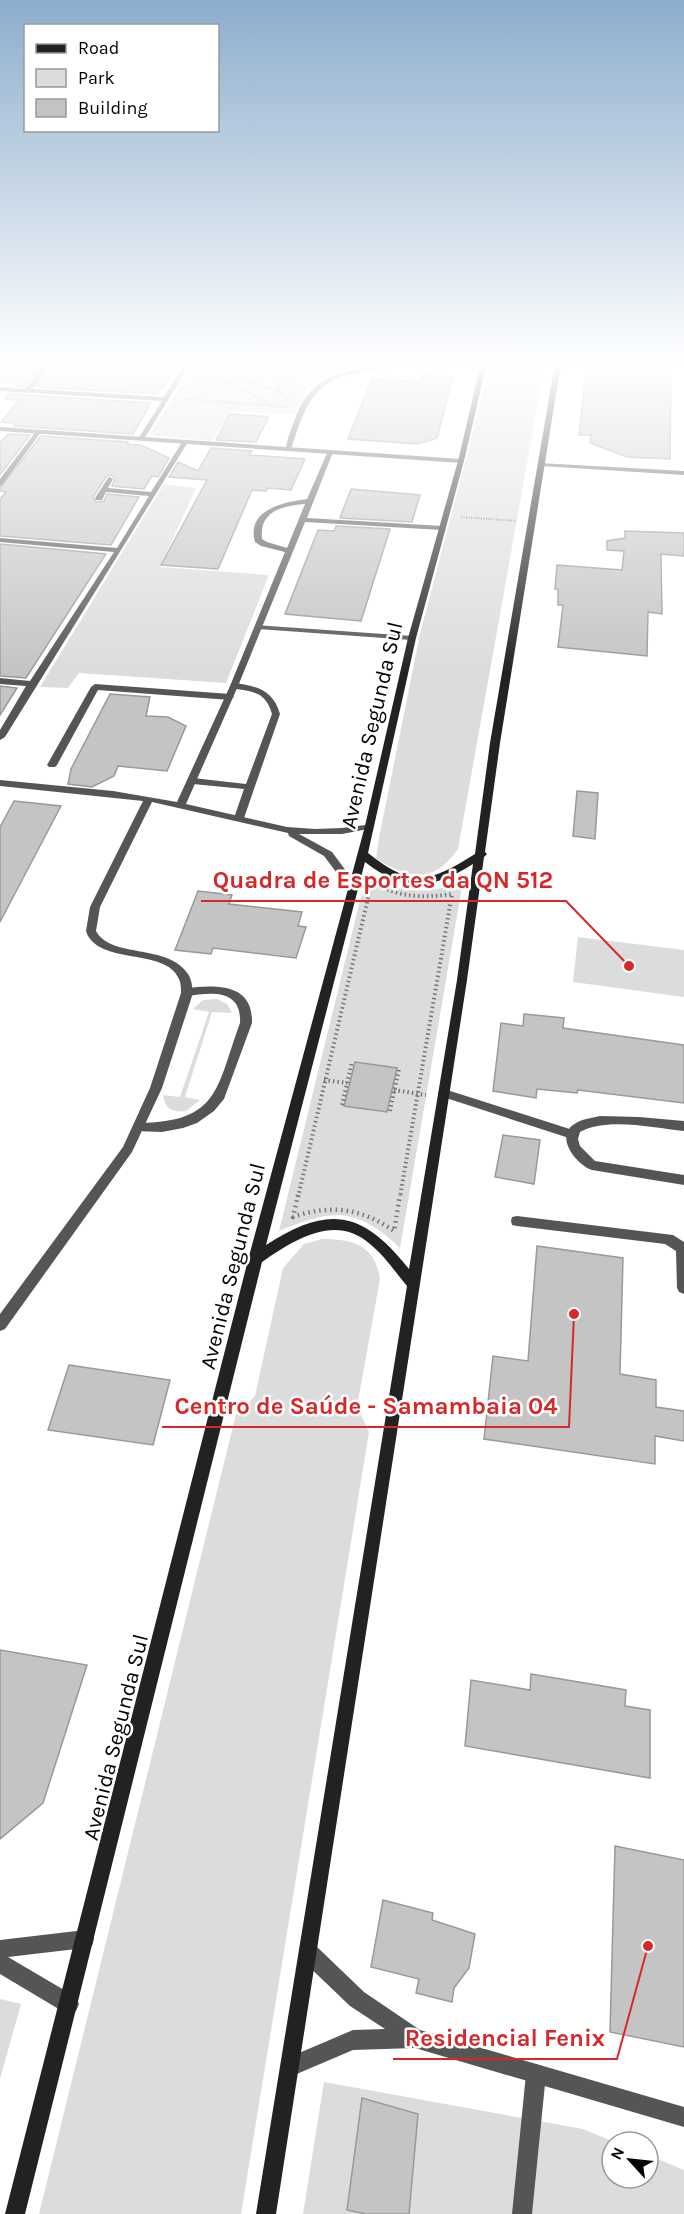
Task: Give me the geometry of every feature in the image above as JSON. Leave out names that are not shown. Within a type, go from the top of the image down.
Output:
[{"type":"main road","name":"Avenida Segunda Sul","points":[[15,2214],[255,1260],[362,854],[412,638],[460,466]]},
{"type":"main road","points":[[266,2214],[292,2066],[482,854],[495,744],[541,466]]},
{"type":"main road","points":[[362,854],[392,875],[424,883],[445,878],[482,854]]},
{"type":"main road","points":[[255,1260],[285,1238],[303,1231],[323,1225],[350,1227],[368,1235],[413,1284]]},
{"type":"street","points":[[0,484],[13,466]]},
{"type":"street","points":[[0,737],[170,466]]},
{"type":"street","points":[[180,806],[230,697],[324,466]]},
{"type":"street","points":[[578,466],[684,473]]},
{"type":"street","points":[[99,498],[110,479]]},
{"type":"street","points":[[104,490],[153,494]]},
{"type":"street","points":[[290,551],[264,544],[258,540],[259,525],[265,516],[277,506],[309,501]]},
{"type":"street","points":[[302,520],[412,528],[444,522]]},
{"type":"street","points":[[0,540],[119,550]]},
{"type":"street","points":[[258,627],[412,638]]},
{"type":"street","points":[[0,681],[32,684]]},
{"type":"street","points":[[234,686],[266,693],[274,703],[276,714],[239,818]]},
{"type":"street","points":[[52,765],[95,687],[230,697]]},
{"type":"street","points":[[193,781],[249,788]]},
{"type":"street","points":[[0,783],[149,799],[283,829],[341,832],[369,826]]},
{"type":"street","points":[[0,1325],[118,1164],[139,1128],[156,1088],[187,992],[183,975],[172,965],[108,946],[99,942],[92,934],[91,920],[95,907],[149,799]]},
{"type":"street","points":[[283,829],[312,843],[328,854],[353,887]]},
{"type":"street","points":[[139,1128],[182,1125],[212,1108],[218,1099],[246,1023],[248,1012],[245,1002],[238,997],[215,988],[187,992]]},
{"type":"street","points":[[444,1093],[572,1134]]},
{"type":"street","points":[[684,1126],[592,1120],[576,1127],[572,1134],[573,1143],[579,1155],[592,1165],[684,1180]]},
{"type":"street","points":[[517,1221],[668,1239],[681,1248],[684,1288]]},
{"type":"street","points":[[0,1949],[85,1940]]},
{"type":"street","points":[[309,1953],[357,1999],[416,2038],[684,2117]]},
{"type":"street","points":[[0,1963],[69,2004]]},
{"type":"street","points":[[292,2066],[353,2040],[416,2038]]},
{"type":"street","points":[[522,2214],[536,2074]]},
{"type":"path","points":[[444,522],[531,522]]},
{"type":"path","points":[[372,881],[386,890],[410,896],[452,894],[394,1232],[383,1223],[345,1208],[326,1206],[293,1216],[325,1081],[372,881]]},
{"type":"path","points":[[342,1105],[352,1062]]},
{"type":"path","points":[[390,1111],[399,1069]]},
{"type":"path","points":[[316,1079],[347,1083]]},
{"type":"path","points":[[394,1090],[427,1095]]},
{"type":"green space","points":[[464,466],[527,466],[458,849],[439,869],[420,875],[400,871],[376,859],[420,634]]},
{"type":"green space","points":[[164,484],[196,488],[160,567],[269,575],[226,683],[79,673],[68,688],[40,687]]},
{"type":"green space","points":[[367,872],[378,880],[401,889],[438,889],[463,881],[400,1248],[385,1234],[370,1225],[357,1218],[343,1216],[314,1218],[279,1231]]},
{"type":"green space","points":[[578,937],[684,950],[684,997],[573,982]]},
{"type":"green space","points":[[217,999],[227,1004],[232,1013],[212,1012],[185,1097],[200,1100],[186,1111],[174,1111],[168,1107],[163,1095],[180,1097],[209,1012],[193,1009],[203,1000]]},
{"type":"green space","points":[[322,1239],[343,1240],[361,1246],[373,1258],[380,1279],[357,1407],[369,1432],[241,2214],[39,2214],[236,1414],[255,1396],[283,1268],[304,1244]]},
{"type":"green space","points":[[0,1999],[21,2004],[0,2079]]},
{"type":"green space","points":[[324,2082],[583,2129],[600,2136],[600,2190],[660,2190],[660,2160],[684,2170],[684,2214],[303,2214]]},
{"type":"building","points":[[0,466],[7,466],[0,475]]},
{"type":"building","points":[[17,466],[164,466],[158,477],[152,476],[144,489],[112,486],[115,478],[111,475],[106,477],[93,497],[96,502],[104,501],[107,494],[139,497],[111,545],[0,536],[0,499],[6,492],[0,491]]},
{"type":"building","points":[[175,466],[188,466],[198,471],[201,466],[302,466],[291,490],[268,488],[266,491],[252,490],[218,569],[161,565],[207,480],[169,477]]},
{"type":"building","points":[[351,489],[420,495],[412,522],[340,518]]},
{"type":"building","points":[[336,526],[390,529],[361,621],[285,614],[318,530],[334,531]]},
{"type":"building","points":[[625,531],[684,533],[684,556],[661,554],[662,614],[648,612],[647,656],[558,647],[563,605],[558,605],[558,589],[555,589],[557,565],[622,570],[624,551],[607,550],[607,541],[625,538]]},
{"type":"building","points":[[0,544],[106,554],[26,678],[0,676]]},
{"type":"building","points":[[0,686],[17,688],[0,715]]},
{"type":"building","points":[[110,694],[150,697],[146,716],[168,717],[186,726],[167,771],[118,766],[114,776],[92,787],[68,784],[71,769]]},
{"type":"building","points":[[577,791],[598,793],[595,839],[573,836]]},
{"type":"building","points":[[14,801],[61,806],[0,922],[0,827]]},
{"type":"building","points":[[198,891],[232,895],[229,904],[302,912],[298,926],[306,927],[296,958],[213,948],[211,954],[175,950]]},
{"type":"building","points":[[524,1014],[564,1018],[563,1028],[684,1045],[684,1103],[578,1090],[577,1093],[537,1089],[536,1098],[493,1091],[501,1023],[523,1026]]},
{"type":"building","points":[[355,1062],[397,1068],[387,1112],[344,1106]]},
{"type":"building","points":[[503,1135],[540,1140],[534,1184],[495,1177]]},
{"type":"building","points":[[537,1246],[623,1258],[620,1374],[656,1380],[656,1407],[684,1411],[684,1441],[655,1436],[655,1464],[484,1439],[493,1356],[528,1361]]},
{"type":"building","points":[[69,1365],[170,1380],[153,1445],[48,1430]]},
{"type":"building","points":[[0,1650],[87,1665],[43,1803],[0,1839]]},
{"type":"building","points":[[531,1674],[626,1690],[625,1706],[650,1710],[650,1778],[465,1746],[471,1680],[530,1690]]},
{"type":"building","points":[[615,1846],[684,1860],[684,2047],[610,2032]]},
{"type":"building","points":[[383,1900],[433,1913],[432,1920],[475,1934],[469,1968],[454,1988],[452,2002],[416,1993],[419,1979],[371,1967]]},
{"type":"building","points":[[362,2098],[418,2114],[409,2214],[366,2214],[347,2210]]},
{"type":"place","name":"Quadra de Esportes da QN 512","points":[[629,966]]},
{"type":"place","name":"Centro de Saúde - Samambaia 04","points":[[574,1314]]},
{"type":"place","name":"Residencial Fenix","points":[[648,1946]]}]
